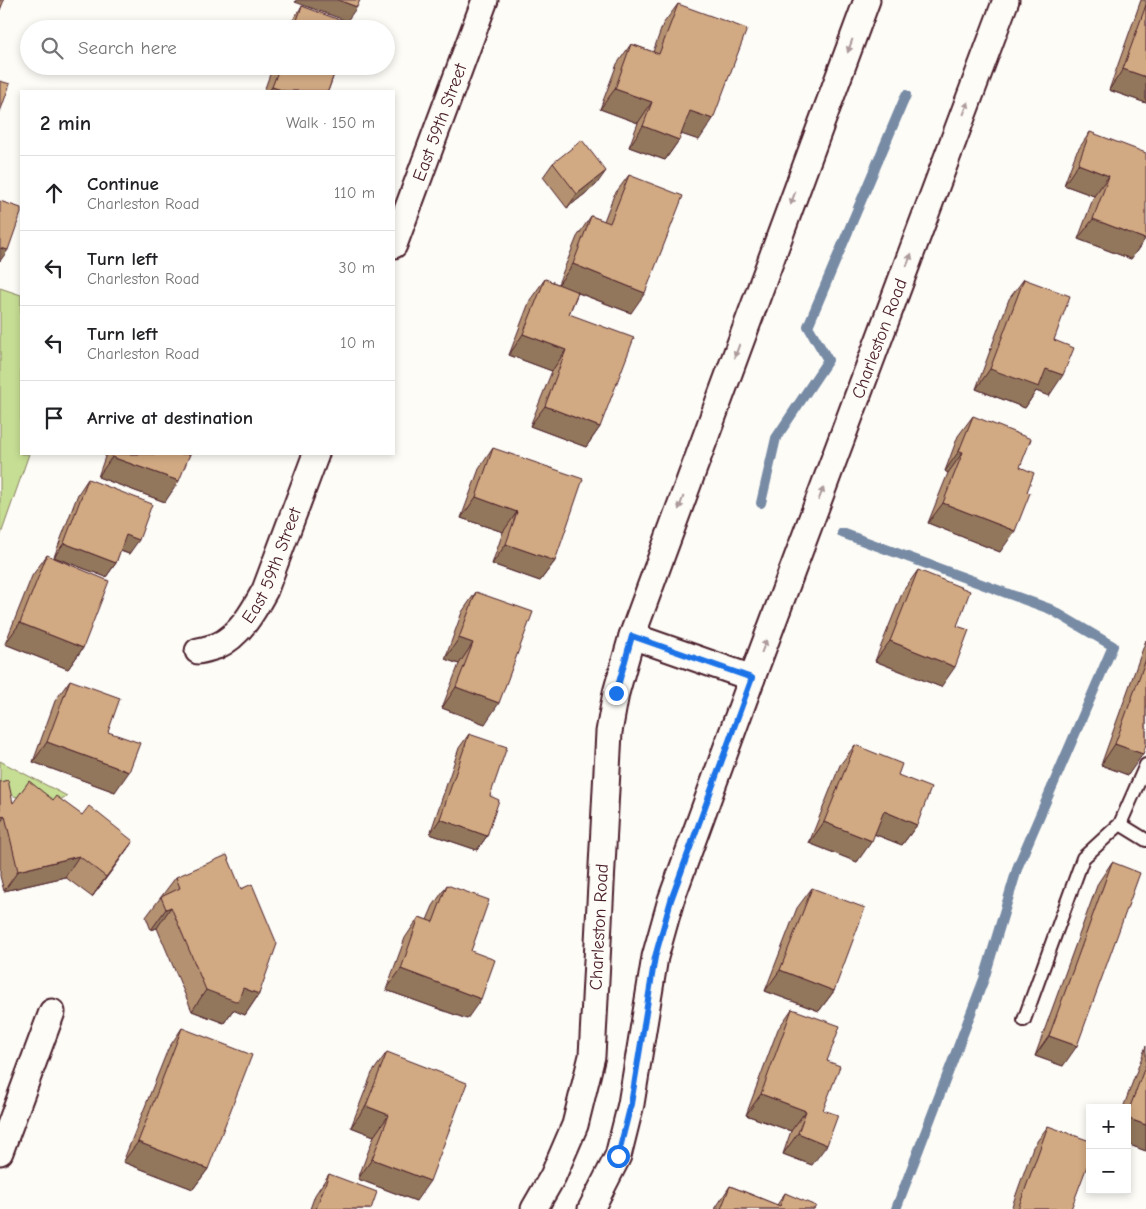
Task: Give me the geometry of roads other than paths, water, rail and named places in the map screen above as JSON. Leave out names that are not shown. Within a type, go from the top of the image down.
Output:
[{"type":"street","name":"East 59th Street","points":[[395,242],[485,0]]},
{"type":"street","name":"Charleston Road","points":[[534,1209],[553,1176],[575,1125],[592,1056],[609,732],[616,693],[632,636],[866,0]]},
{"type":"street","name":"Charleston Road","points":[[591,1209],[618,1156],[631,1104],[655,957],[671,900],[752,678],[1006,0]]},
{"type":"street","name":"East 59th Street","points":[[198,652],[219,645],[237,632],[254,611],[265,590],[316,455]]},
{"type":"street","points":[[632,636],[752,678]]},
{"type":"street","points":[[0,1152],[52,1012]]},
{"type":"lane","points":[[1024,1020],[1083,858],[1120,824],[1146,765]]},
{"type":"lane","points":[[1120,824],[1146,840]]},
{"type":"waterway","points":[[761,503],[776,438],[828,360],[808,326],[906,95]]},
{"type":"waterway","points":[[842,533],[1050,609],[1113,646],[1018,866],[984,979],[896,1209]]}]
